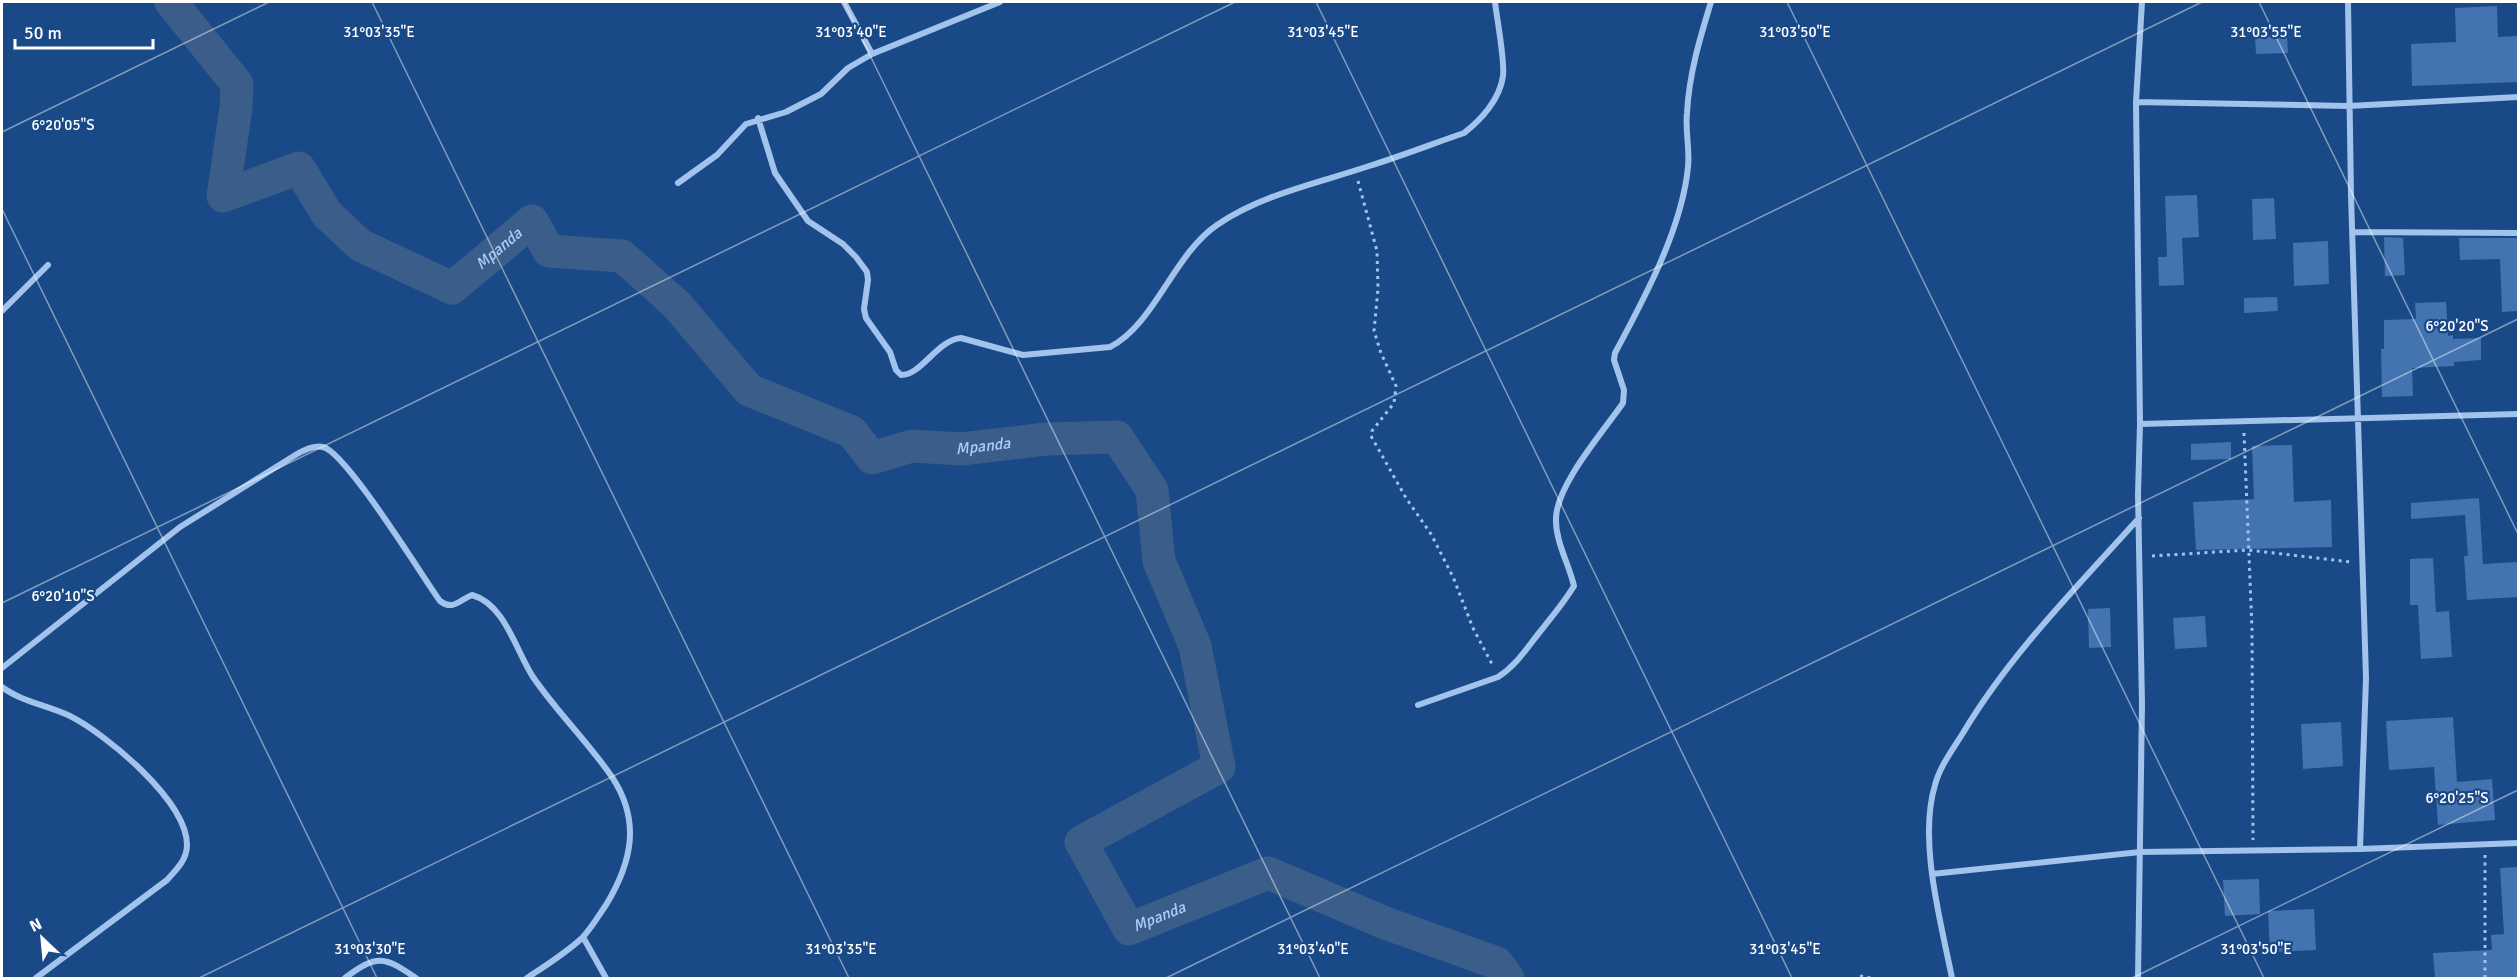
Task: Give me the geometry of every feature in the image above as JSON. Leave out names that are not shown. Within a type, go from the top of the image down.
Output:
[{"type":"street","points":[[844,2],[872,54]]},
{"type":"street","points":[[678,183],[717,155],[746,124],[758,118],[786,112],[821,94],[848,68],[872,54],[1000,2]]},
{"type":"street","points":[[758,118],[775,173],[808,221],[843,244],[867,272],[864,309],[866,318],[890,352],[896,370],[901,375],[911,373],[947,342],[955,338],[1023,355],[1110,347],[1121,342],[1145,315],[1191,249],[1216,226],[1257,203],[1464,133],[1479,122],[1494,99],[1503,76],[1495,2]]},
{"type":"street","points":[[1418,705],[1498,677],[1523,655],[1566,601],[1574,586],[1558,536],[1556,519],[1559,499],[1572,476],[1623,403],[1624,390],[1614,360],[1615,353],[1642,305],[1678,215],[1688,167],[1686,114],[1695,53],[1711,2]]},
{"type":"street","points":[[2138,978],[2142,704],[2136,102],[2142,2]]},
{"type":"street","points":[[2348,2],[2352,232],[2366,678],[2360,849]]},
{"type":"street","points":[[2136,102],[2349,106],[2518,97]]},
{"type":"street","points":[[2352,232],[2518,233]]},
{"type":"street","points":[[2,311],[48,265]]},
{"type":"street","points":[[2140,424],[2518,414]]},
{"type":"street","points":[[2,668],[180,527],[297,454],[311,448],[324,447],[335,454],[366,493],[440,601],[446,606],[453,606],[472,596],[490,604],[499,614],[533,676],[563,718],[612,777],[624,799],[630,825],[628,859],[618,885],[583,937],[527,978]]},
{"type":"street","points":[[1952,978],[1932,874],[1930,826],[1935,785],[1945,763],[1982,702],[2034,635],[2139,518]]},
{"type":"street","points":[[2,687],[25,700],[67,714],[89,726],[118,750],[156,784],[173,805],[183,827],[187,845],[183,862],[167,880],[36,978]]},
{"type":"street","points":[[1932,874],[2140,852],[2360,849],[2518,843]]},
{"type":"street","points":[[583,937],[606,978]]},
{"type":"street","points":[[345,978],[365,965],[382,959],[416,978]]},
{"type":"path","points":[[1356,171],[1377,251],[1378,289],[1374,331],[1396,386],[1394,403],[1372,431],[1371,436],[1401,489],[1431,534],[1454,578],[1473,628],[1498,677]]},
{"type":"path","points":[[2243,422],[2252,629],[2253,850]]},
{"type":"path","points":[[2139,557],[2248,550],[2362,564]]},
{"type":"path","points":[[2484,844],[2485,978]]},
{"type":"path","points":[[1860,976],[1871,978]]},
{"type":"building","points":[[2497,6],[2498,37],[2518,36],[2518,82],[2412,86],[2411,44],[2456,42],[2455,8]]},
{"type":"building","points":[[2287,36],[2288,53],[2256,54],[2255,37]]},
{"type":"building","points":[[2197,195],[2199,237],[2182,238],[2184,285],[2159,286],[2158,257],[2167,257],[2165,196]]},
{"type":"building","points":[[2274,198],[2276,239],[2253,240],[2252,199]]},
{"type":"building","points":[[2384,237],[2403,238],[2405,275],[2385,276]]},
{"type":"building","points":[[2459,238],[2518,238],[2518,311],[2502,312],[2500,259],[2460,260]]},
{"type":"building","points":[[2328,241],[2329,284],[2294,286],[2293,243]]},
{"type":"building","points":[[2277,297],[2278,311],[2244,313],[2244,298]]},
{"type":"building","points":[[2446,302],[2448,336],[2453,335],[2453,339],[2481,338],[2481,360],[2454,362],[2454,366],[2412,368],[2413,396],[2382,397],[2381,349],[2384,349],[2384,320],[2416,319],[2415,303]]},
{"type":"building","points":[[2231,442],[2231,459],[2191,460],[2191,444]]},
{"type":"building","points":[[2292,445],[2294,502],[2331,500],[2332,547],[2196,550],[2193,502],[2254,499],[2252,446]]},
{"type":"building","points":[[2479,498],[2483,564],[2517,562],[2518,597],[2467,600],[2464,556],[2468,556],[2465,515],[2411,519],[2411,503]]},
{"type":"building","points":[[2433,558],[2436,612],[2449,611],[2452,657],[2421,659],[2418,605],[2410,605],[2410,559]]},
{"type":"building","points":[[2110,608],[2111,647],[2089,648],[2088,609]]},
{"type":"building","points":[[2205,616],[2207,647],[2175,649],[2173,618]]},
{"type":"building","points":[[2453,717],[2457,782],[2492,779],[2495,820],[2438,825],[2434,767],[2389,770],[2386,721]]},
{"type":"building","points":[[2341,722],[2343,766],[2303,769],[2301,724]]},
{"type":"building","points":[[2518,867],[2518,978],[2435,978],[2433,953],[2492,950],[2491,935],[2504,934],[2500,868]]},
{"type":"building","points":[[2259,879],[2260,914],[2225,916],[2223,880]]},
{"type":"building","points":[[2314,909],[2316,950],[2270,952],[2268,911]]},
{"type":"waterway","name":"Mpanda","points":[[171,2],[237,84],[236,108],[223,196],[299,168],[327,214],[360,245],[452,288],[532,221],[549,251],[622,256],[676,304],[749,390],[852,432],[872,458],[912,446],[961,449],[1046,439],[1117,437],[1152,490],[1159,561],[1195,646],[1219,767],[1081,842],[1129,929],[1268,873],[1385,923],[1497,963],[1508,978]]}]
